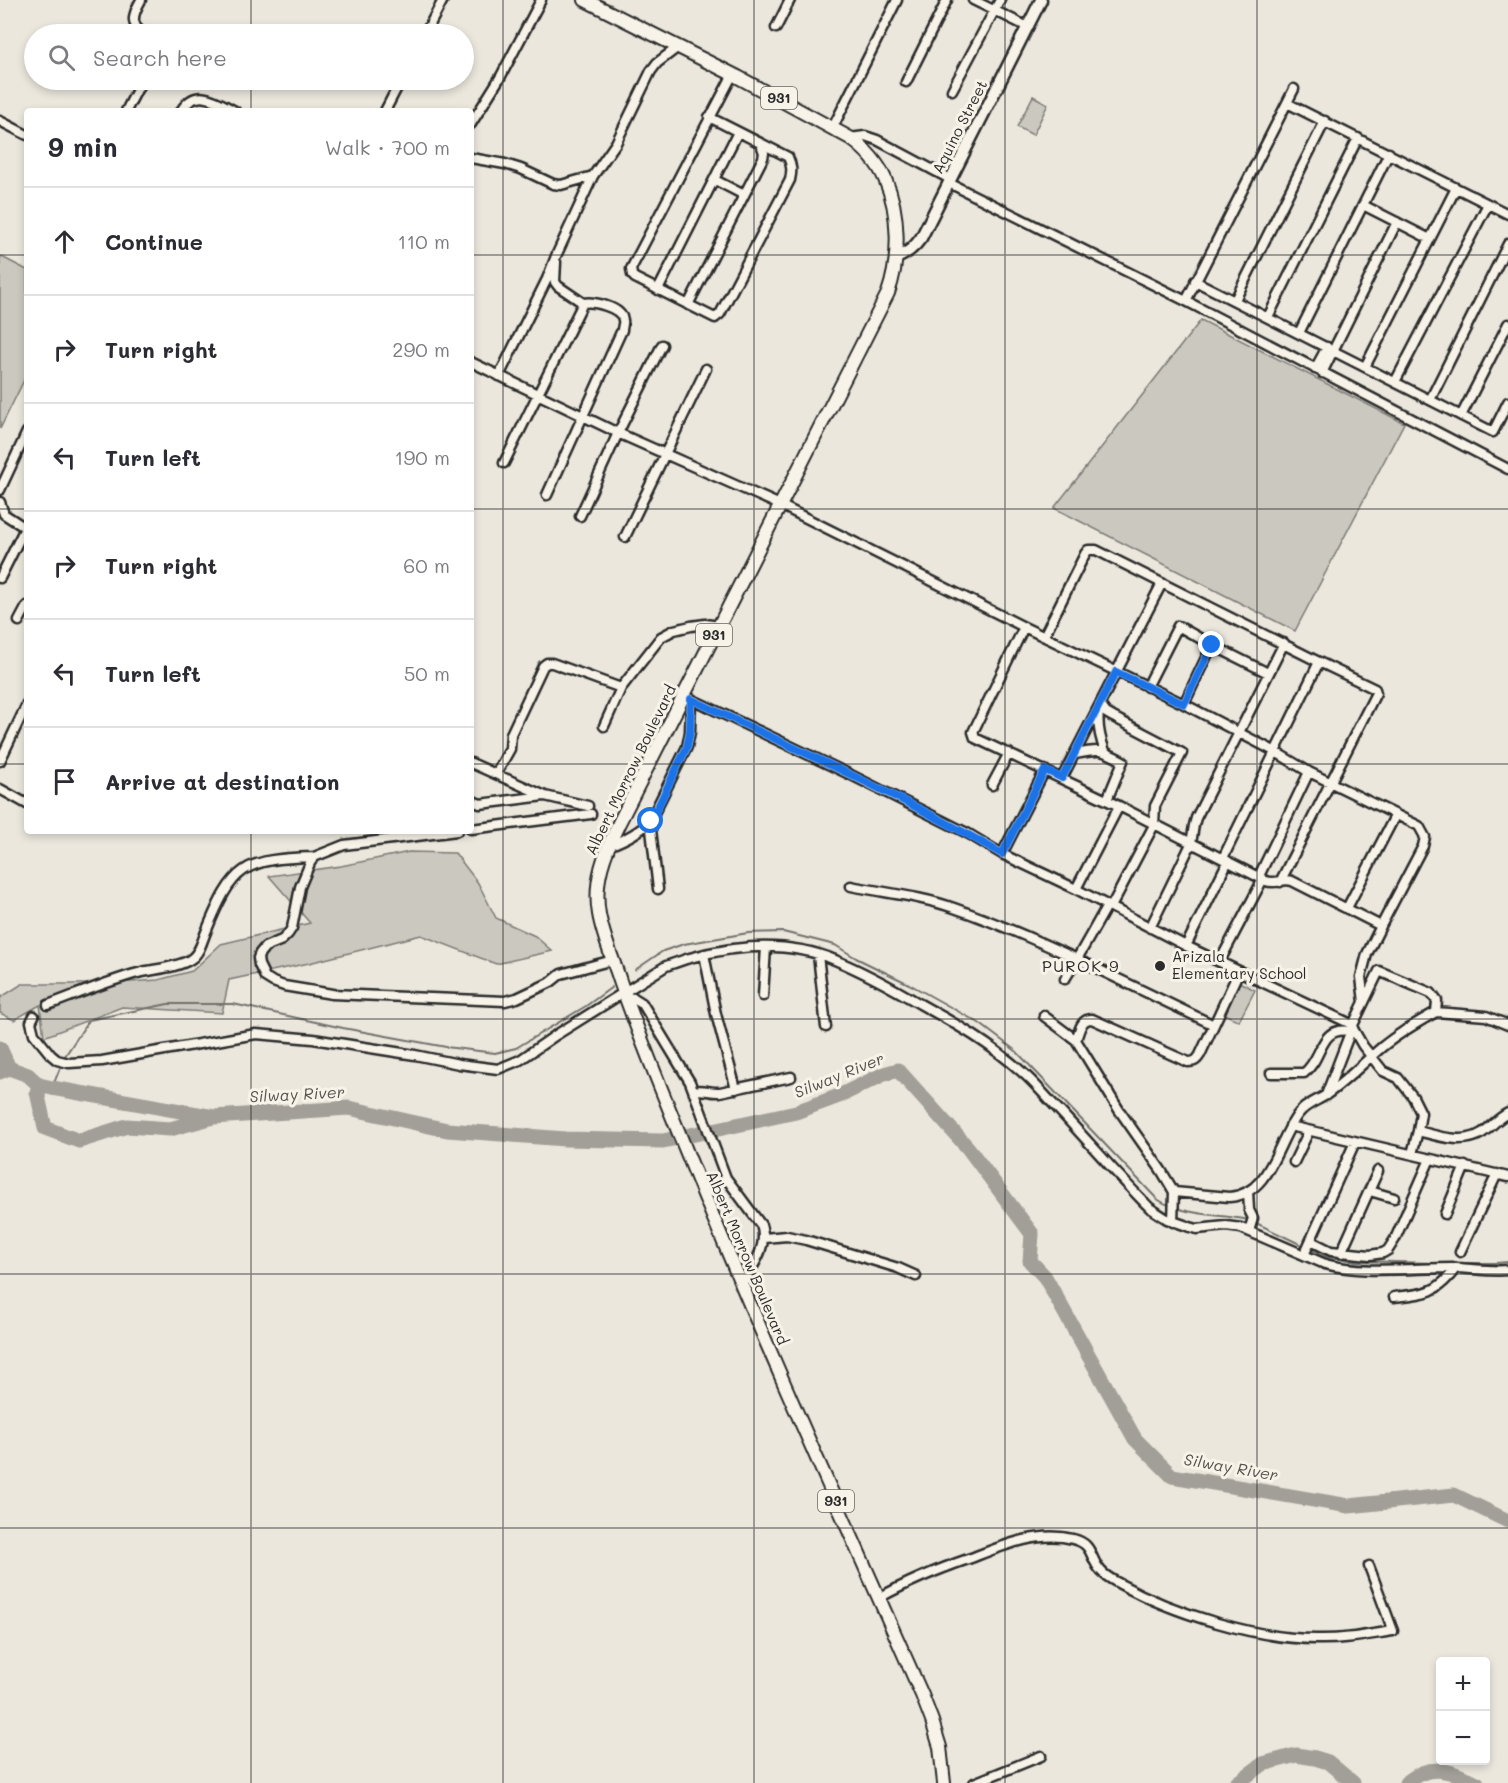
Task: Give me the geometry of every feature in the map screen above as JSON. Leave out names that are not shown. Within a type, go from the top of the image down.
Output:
[{"type":"highway","name":"Albert Morrow Boulevard","points":[[585,0],[733,74],[850,138],[870,156],[885,179],[894,214],[896,258],[894,276],[888,293],[719,626],[687,697],[608,846],[600,868],[598,890],[599,912],[634,1022],[741,1286],[932,1720],[940,1747],[944,1783]]},
{"type":"main road","name":"Aquino Street","points":[[896,258],[911,250],[921,238],[1041,0]]},
{"type":"street","points":[[134,24],[134,15],[141,0]]},
{"type":"street","points":[[430,24],[443,0]]},
{"type":"street","points":[[474,119],[501,76],[541,0]]},
{"type":"street","points":[[776,28],[790,0]]},
{"type":"street","points":[[833,127],[897,0]]},
{"type":"street","points":[[906,82],[947,0]]},
{"type":"street","points":[[973,0],[1028,27]]},
{"type":"street","points":[[952,90],[1000,0]]},
{"type":"street","points":[[499,376],[547,279],[593,176],[616,143],[651,71],[657,63],[678,47]]},
{"type":"street","points":[[709,117],[788,157],[792,165],[790,180],[718,316],[712,317],[635,278],[631,269],[709,117],[733,74]]},
{"type":"street","points":[[128,108],[137,90]]},
{"type":"street","points":[[386,108],[396,90]]},
{"type":"street","points":[[1186,301],[1294,90]]},
{"type":"street","points":[[184,108],[193,99],[201,96],[229,108]]},
{"type":"street","points":[[1287,103],[1508,214]]},
{"type":"street","points":[[0,121],[24,133]]},
{"type":"street","points":[[1235,300],[1325,121]]},
{"type":"street","points":[[658,290],[738,132]]},
{"type":"street","points":[[850,138],[865,136],[877,140],[950,181],[1508,469]]},
{"type":"street","points":[[1268,317],[1358,138]]},
{"type":"street","points":[[688,305],[763,158],[761,144]]},
{"type":"street","points":[[1299,333],[1389,153]]},
{"type":"street","points":[[474,160],[513,167],[561,185],[593,176]]},
{"type":"street","points":[[715,180],[744,195]]},
{"type":"street","points":[[1365,367],[1456,188]]},
{"type":"street","points":[[1395,382],[1488,204]]},
{"type":"street","points":[[1363,205],[1430,239]]},
{"type":"street","points":[[1319,371],[1397,222]]},
{"type":"street","points":[[1430,400],[1508,244]]},
{"type":"street","points":[[547,495],[622,330],[623,318],[619,313],[605,306],[590,302],[583,303],[558,286],[555,282],[556,255]]},
{"type":"street","points":[[1195,281],[1493,432],[1508,402]]},
{"type":"street","points":[[504,463],[583,303]]},
{"type":"street","points":[[1461,416],[1508,324]]},
{"type":"street","points":[[580,516],[662,345]]},
{"type":"street","points":[[474,364],[583,417],[780,505],[1184,704],[1309,772],[1419,826],[1424,833],[1425,840],[1367,954],[1360,977],[1364,1002]]},
{"type":"street","points":[[625,537],[706,369]]},
{"type":"street","points":[[0,490],[24,438]]},
{"type":"street","points":[[0,502],[2,514],[24,527]]},
{"type":"street","points":[[0,578],[24,532]]},
{"type":"street","points":[[1044,636],[1085,554],[1088,550],[1096,550],[1375,689],[1376,692],[1280,882]]},
{"type":"street","points":[[1062,778],[1162,583]]},
{"type":"street","points":[[19,621],[24,612]]},
{"type":"street","points":[[604,726],[621,688],[661,638],[674,630],[691,626],[705,624],[719,626]]},
{"type":"street","points":[[1148,687],[1178,626],[1268,673]]},
{"type":"street","points":[[1024,627],[973,732],[975,738],[1107,800],[1271,883],[1292,881],[1381,926]]},
{"type":"street","points":[[1150,928],[1191,844],[1194,822],[1284,643]]},
{"type":"street","points":[[1184,704],[1212,645]]},
{"type":"street","points":[[1186,946],[1274,751],[1319,662]]},
{"type":"street","points":[[496,774],[510,749],[511,734],[543,666],[547,663],[556,664],[621,688]]},
{"type":"street","points":[[608,846],[644,828],[651,821],[687,747],[690,732],[687,697]]},
{"type":"street","points":[[687,697],[967,833],[1002,854],[1352,1028],[1383,1071],[1400,1080],[1413,1097],[1421,1113],[1412,1154]]},
{"type":"street","points":[[1100,705],[1098,721],[1100,738],[1105,751]]},
{"type":"street","points":[[1065,979],[1154,825],[1155,806],[1182,753],[1106,713],[1100,705]]},
{"type":"street","points":[[0,761],[24,710]]},
{"type":"street","points":[[1075,754],[1105,751],[1123,761],[1107,800]]},
{"type":"street","points":[[992,785],[1009,753]]},
{"type":"street","points":[[474,764],[545,796],[590,810],[474,829]]},
{"type":"street","points":[[1002,854],[1045,770]]},
{"type":"street","points":[[1220,962],[1309,772]]},
{"type":"street","points":[[0,789],[24,802]]},
{"type":"street","points":[[474,803],[545,796]]},
{"type":"street","points":[[1076,890],[1119,806]]},
{"type":"street","points":[[1347,908],[1395,816]]},
{"type":"street","points":[[651,821],[658,888]]},
{"type":"street","points":[[48,1005],[136,974],[188,961],[198,953],[222,894],[233,878],[243,869],[268,860],[314,857],[344,845],[433,834]]},
{"type":"street","points":[[314,857],[300,887],[295,914],[288,934],[282,940],[265,947],[258,958],[265,977],[284,986],[332,994],[505,1001],[517,998],[551,982],[561,974],[613,960]]},
{"type":"street","points":[[851,886],[954,908],[1051,947],[1214,1025]]},
{"type":"street","points":[[763,996],[766,947]]},
{"type":"street","points":[[34,1016],[31,1022],[34,1034],[57,1060],[69,1063],[102,1061],[256,1034],[313,1039],[498,1069],[520,1060],[556,1035],[625,995],[666,966],[681,960],[725,950],[766,947],[795,950],[834,959],[969,1031],[999,1052],[1024,1074],[1150,1208],[1174,1213],[1197,1229],[1226,1226],[1242,1228],[1252,1224]]},
{"type":"street","points":[[704,954],[716,1014],[736,1089]]},
{"type":"street","points":[[818,955],[826,1027]]},
{"type":"street","points":[[1076,1040],[1084,1021],[1088,1018],[1188,1062],[1193,1062],[1200,1055],[1239,971]]},
{"type":"street","points":[[1326,1095],[1352,1028],[1379,971],[1431,993],[1436,997],[1436,1012]]},
{"type":"street","points":[[625,995],[642,1003],[683,1070],[695,1093],[722,1168],[731,1186],[758,1218],[764,1232],[759,1255],[741,1286]]},
{"type":"street","points":[[1174,1192],[1238,1197],[1248,1191],[1264,1177],[1290,1126],[1302,1109],[1326,1095],[1382,1046],[1436,1012],[1486,1016],[1508,1025]]},
{"type":"street","points":[[1044,1016],[1076,1040],[1174,1192],[1174,1213]]},
{"type":"street","points":[[1271,1073],[1304,1073],[1329,1035],[1352,1028]]},
{"type":"street","points":[[1364,1046],[1382,1046]]},
{"type":"street","points":[[1361,1065],[1364,1046]]},
{"type":"street","points":[[695,1093],[703,1090],[713,1093],[791,1077]]},
{"type":"street","points":[[1418,1131],[1446,1137],[1471,1138],[1482,1134],[1508,1113]]},
{"type":"street","points":[[1290,1126],[1508,1177]]},
{"type":"street","points":[[1294,1161],[1309,1131]]},
{"type":"street","points":[[1305,1254],[1355,1142]]},
{"type":"street","points":[[1310,1243],[1331,1251],[1371,1256],[1388,1250],[1430,1159]]},
{"type":"street","points":[[1445,1214],[1465,1166]]},
{"type":"street","points":[[1341,1253],[1378,1171]]},
{"type":"street","points":[[1460,1252],[1497,1174]]},
{"type":"street","points":[[1248,1191],[1252,1224]]},
{"type":"street","points":[[1370,1191],[1394,1198]]},
{"type":"street","points":[[1252,1224],[1305,1254],[1336,1267],[1508,1270]]},
{"type":"street","points":[[764,1238],[787,1236],[806,1240],[898,1268],[916,1276]]},
{"type":"street","points":[[1394,1297],[1417,1295],[1435,1290],[1456,1268]]},
{"type":"street","points":[[879,1598],[927,1574],[1000,1547],[1026,1539],[1063,1537],[1085,1544],[1106,1576],[1142,1595],[1189,1613],[1268,1635],[1341,1639],[1393,1630],[1369,1566]]},
{"type":"street","points":[[974,1783],[1041,1756]]},
{"type":"shaded area","points":[[1033,96],[1048,104],[1033,135],[1017,127]]},
{"type":"shaded area","points":[[0,256],[24,268],[24,380],[0,429]]},
{"type":"shaded area","points":[[1201,320],[1404,423],[1295,631],[1054,508]]},
{"type":"shaded area","points":[[409,852],[455,853],[478,883],[496,918],[535,936],[552,951],[496,964],[421,935],[229,980],[222,1013],[122,1007],[44,1037],[40,1005],[14,1020],[0,1013],[0,998],[22,984],[103,984],[158,980],[192,971],[221,944],[310,923],[269,876],[341,866]]},
{"type":"shaded area","points":[[1237,981],[1255,990],[1239,1021],[1222,1013]]},
{"type":"waterway","points":[[635,970],[663,951],[684,944],[748,933],[783,932],[835,945],[979,1023],[1016,1051],[1157,1199],[1167,1205],[1190,1212],[1249,1220]]},
{"type":"waterway","points":[[65,1056],[89,1020],[168,1004],[233,1004],[343,1028],[446,1047],[495,1053],[516,1048],[586,1006],[612,987]]},
{"type":"waterway","points":[[0,1048],[9,1068]]},
{"type":"waterway","name":"Silway River","points":[[0,1072],[9,1068],[28,1075],[39,1085],[214,1117],[349,1108],[447,1130],[565,1139],[663,1141],[796,1112],[898,1070],[968,1148],[1032,1234],[1030,1261],[1045,1277],[1135,1439],[1172,1476],[1349,1506],[1454,1495],[1508,1521]]},
{"type":"waterway","points":[[52,1088],[60,1068]]},
{"type":"waterway","points":[[39,1085],[37,1092],[45,1128],[79,1141],[127,1126],[170,1129],[210,1118]]},
{"type":"waterway","points":[[1254,1222],[1327,1257],[1356,1261],[1508,1262]]},
{"type":"waterway","points":[[1237,1783],[1263,1764],[1296,1755],[1328,1762],[1353,1783]]},
{"type":"waterway","points":[[1406,1783],[1420,1774],[1436,1770],[1450,1772],[1477,1783]]},
{"type":"place","name":"Arizala Elementary School","points":[[1160,966]]},
{"type":"district","name":"PUROK 9","points":[[1081,966]]},
{"type":"route","points":[[651,821],[687,747],[691,699],[967,833],[1002,854],[1045,770],[1062,778],[1116,672],[1184,704],[1212,645]]}]
